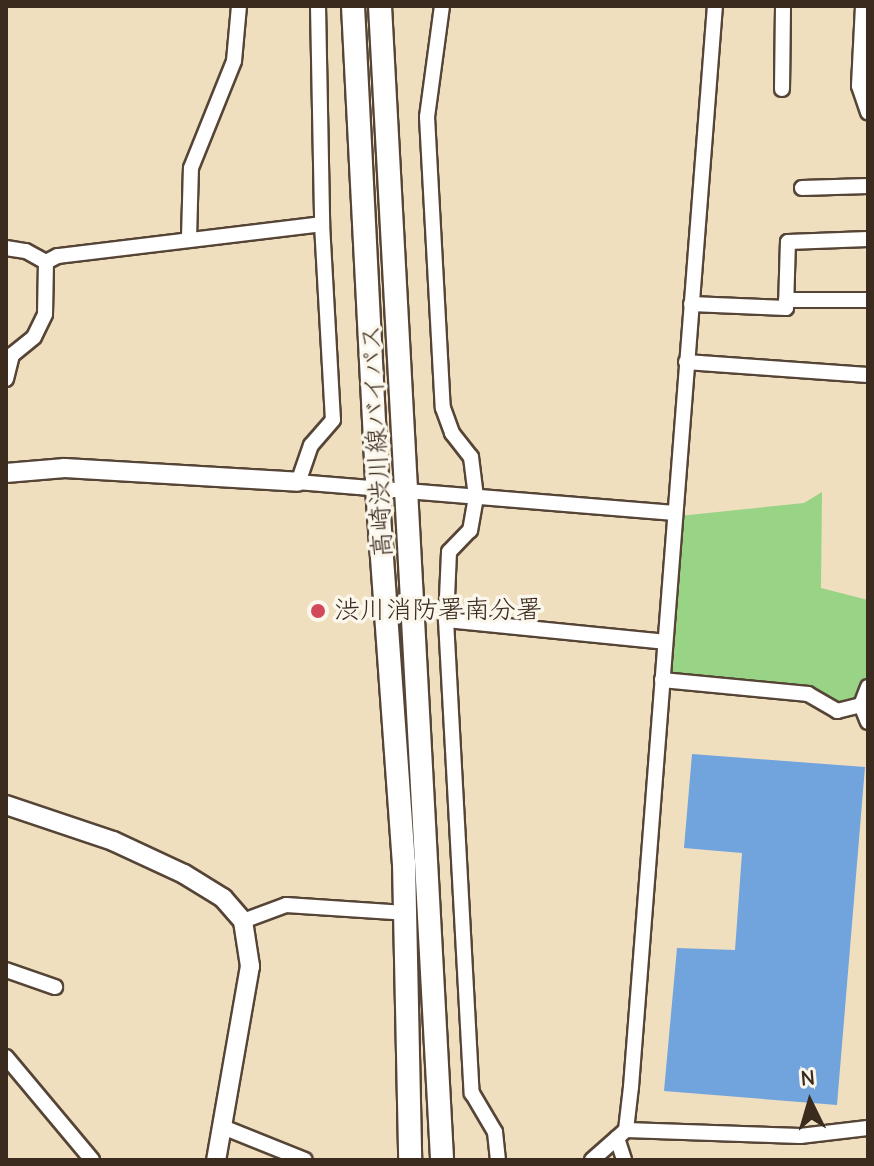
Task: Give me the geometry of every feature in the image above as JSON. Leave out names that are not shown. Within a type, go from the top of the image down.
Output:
[{"type":"main road","name":"高崎渋川線バイパス","points":[[353,6],[377,488],[405,913],[410,1160]]},
{"type":"main road","name":"高崎渋川線バイパス","points":[[380,6],[409,491],[442,1160]]},
{"type":"street","points":[[189,238],[191,168],[234,61],[239,6]]},
{"type":"street","points":[[298,482],[311,445],[333,420],[322,224],[318,6]]},
{"type":"street","points":[[442,6],[427,117],[443,408],[452,433],[471,457],[476,497],[470,530],[449,552],[446,620],[472,1093],[495,1132],[498,1160]]},
{"type":"street","points":[[624,1160],[622,1134],[662,680],[715,6]]},
{"type":"street","points":[[782,89],[783,6]]},
{"type":"street","points":[[863,6],[859,86],[868,112]]},
{"type":"street","points":[[802,188],[868,186]]},
{"type":"street","points":[[46,262],[58,256],[322,224]]},
{"type":"street","points":[[691,304],[786,308],[788,242],[868,239]]},
{"type":"street","points":[[6,248],[26,251],[46,262]]},
{"type":"street","points":[[6,379],[9,354],[34,337],[45,314],[46,262]]},
{"type":"street","points":[[786,300],[868,300]]},
{"type":"street","points":[[686,362],[868,375]]},
{"type":"street","points":[[6,473],[65,468],[298,482],[674,513]]},
{"type":"street","points":[[446,620],[665,642]]},
{"type":"street","points":[[662,680],[808,694],[837,711],[861,705]]},
{"type":"street","points":[[868,687],[861,705],[868,722]]},
{"type":"street","points":[[6,805],[113,841],[184,874],[223,898],[243,921],[250,966],[216,1160]]},
{"type":"street","points":[[243,921],[286,905],[405,913]]},
{"type":"street","points":[[6,970],[55,987]]},
{"type":"street","points":[[6,1057],[92,1160]]},
{"type":"street","points":[[223,1127],[305,1160]]},
{"type":"street","points":[[592,1160],[622,1134],[800,1136],[868,1128]]},
{"type":"green space","points":[[822,492],[821,588],[868,600],[868,711],[837,707],[810,690],[667,676],[679,516],[804,503]]},
{"type":"water","points":[[692,754],[865,767],[837,1105],[664,1091],[677,948],[735,950],[742,853],[684,848]]},
{"type":"place","name":"渋川消防署南分署","points":[[318,611]]}]
